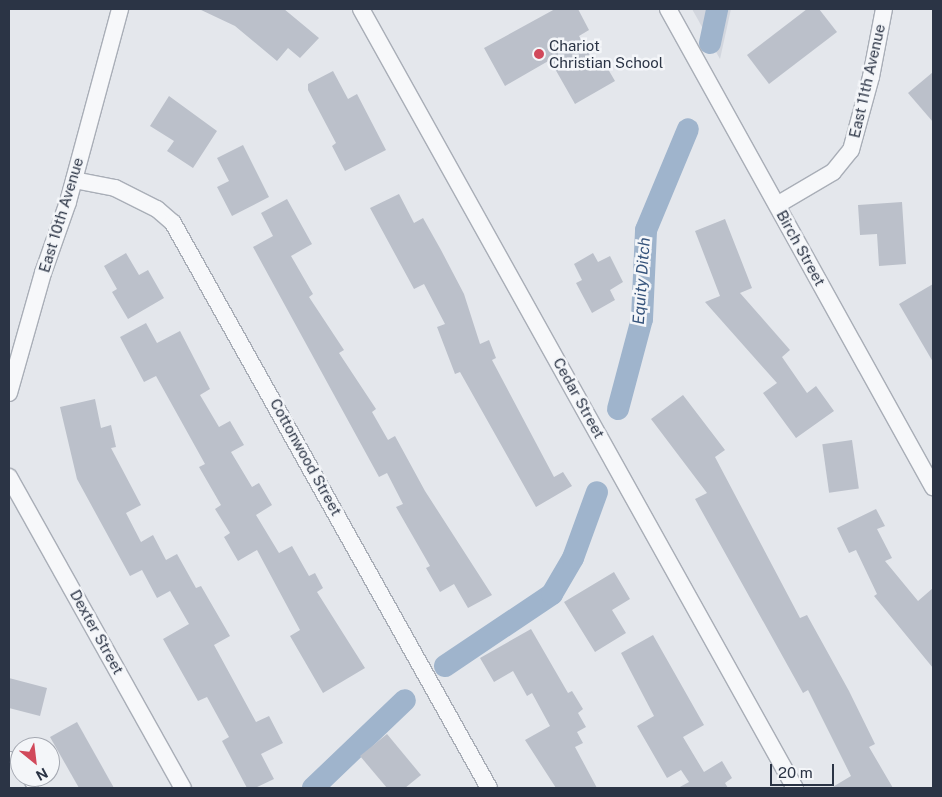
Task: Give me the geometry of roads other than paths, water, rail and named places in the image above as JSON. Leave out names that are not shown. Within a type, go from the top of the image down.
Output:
[{"type":"street","name":"East 10th Avenue","points":[[9,393],[74,180],[120,9]]},
{"type":"street","name":"Cedar Street","points":[[361,9],[795,788]]},
{"type":"street","name":"Birch Street","points":[[668,9],[933,487]]},
{"type":"street","name":"East 11th Avenue","points":[[777,205],[833,172],[851,150],[865,105],[884,9]]},
{"type":"street","name":"Cottonwood Street","points":[[74,180],[122,192],[157,209],[173,223],[489,788]]},
{"type":"street","name":"Dexter Street","points":[[9,477],[183,788]]},
{"type":"waterway","name":"Equity Ditch","points":[[710,43],[717,9]]},
{"type":"waterway","name":"Equity Ditch","points":[[618,409],[642,319],[646,230],[688,129]]},
{"type":"waterway","name":"Equity Ditch","points":[[445,666],[552,594],[573,558],[597,492]]},
{"type":"waterway","name":"Equity Ditch","points":[[313,788],[405,700]]},
{"type":"place","name":"Chariot Christian School","points":[[539,54]]}]
